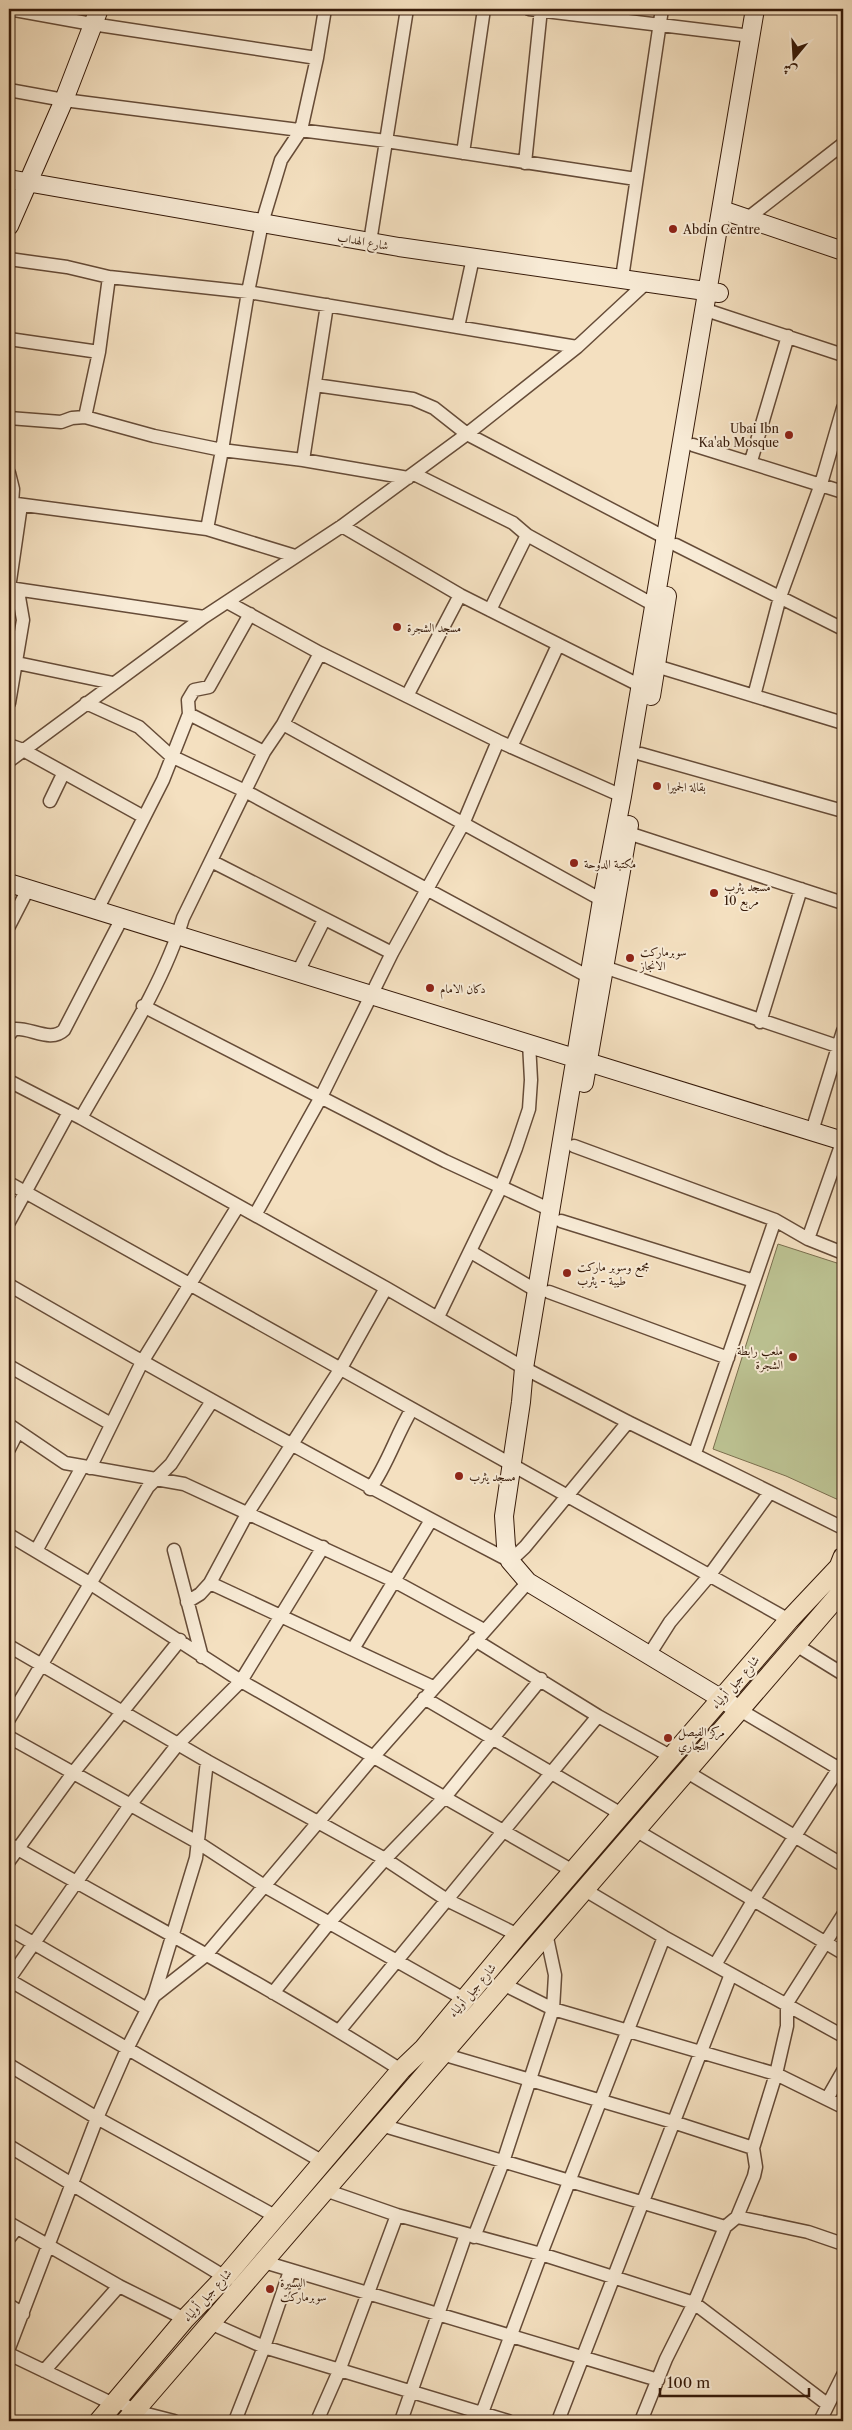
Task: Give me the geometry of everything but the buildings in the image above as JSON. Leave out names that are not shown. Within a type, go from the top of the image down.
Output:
[{"type":"main road","name":"شارع جبل أولياء","points":[[99,2421],[401,2070],[424,2048],[721,1698],[789,1620],[839,1568],[843,1557]]},
{"type":"main road","name":"شارع جبل أولياء","points":[[130,2416],[546,1933],[637,1831],[843,1590]]},
{"type":"street","points":[[9,9],[95,17],[317,58]]},
{"type":"street","points":[[207,529],[248,292],[262,223],[281,160],[301,130],[317,58],[325,9]]},
{"type":"street","points":[[370,242],[407,9]]},
{"type":"street","points":[[463,153],[484,9]]},
{"type":"street","points":[[526,163],[537,9],[751,36]]},
{"type":"street","points":[[622,278],[662,9]]},
{"type":"street","points":[[734,214],[755,9]]},
{"type":"street","points":[[510,1561],[506,1546],[504,1516],[521,1402],[543,1292],[582,1058],[604,967],[628,833],[656,666],[671,542],[714,292],[734,214],[768,9]]},
{"type":"street","points":[[9,226],[64,100],[95,17]]},
{"type":"street","points":[[9,90],[64,100],[386,141],[636,179]]},
{"type":"street","points":[[734,214],[843,144]]},
{"type":"street","name":"شارع الهداب","points":[[9,180],[370,242],[714,292]]},
{"type":"street","points":[[734,214],[843,251]]},
{"type":"street","points":[[458,328],[473,258]]},
{"type":"street","points":[[9,259],[67,267],[110,277],[248,292],[577,347]]},
{"type":"street","points":[[85,417],[99,352],[110,277]]},
{"type":"street","points":[[9,762],[204,617],[342,526],[468,434],[577,347],[647,282]]},
{"type":"street","points":[[303,460],[327,305]]},
{"type":"street","points":[[711,311],[843,355]]},
{"type":"street","points":[[556,1216],[574,1146],[590,977],[602,900],[622,796],[654,605],[671,542],[693,445],[711,311]]},
{"type":"street","points":[[751,461],[788,336]]},
{"type":"street","points":[[9,339],[99,352]]},
{"type":"street","points":[[314,384],[413,399],[434,408],[468,434],[671,542],[843,629]]},
{"type":"street","points":[[754,696],[780,597],[821,484],[843,408]]},
{"type":"street","points":[[9,418],[61,422],[72,418],[85,417],[154,436],[222,450],[411,476],[513,524],[527,535],[654,605]]},
{"type":"street","points":[[693,445],[751,461],[843,492]]},
{"type":"street","points":[[9,473],[14,504],[9,588],[18,597],[22,606],[23,620],[9,703]]},
{"type":"street","points":[[14,504],[207,529],[295,556]]},
{"type":"street","points":[[342,526],[460,595],[641,686]]},
{"type":"street","points":[[490,610],[527,535]]},
{"type":"street","points":[[9,588],[204,617]]},
{"type":"street","points":[[407,696],[460,595]]},
{"type":"street","points":[[227,602],[320,653],[498,741],[622,796]]},
{"type":"street","points":[[97,910],[163,780],[189,714],[188,700],[194,690],[209,687],[250,614]]},
{"type":"street","points":[[511,747],[558,645]]},
{"type":"street","points":[[9,1222],[143,1006],[178,936],[183,918],[212,862],[264,752],[283,724],[320,653]]},
{"type":"street","points":[[17,664],[113,683]]},
{"type":"street","points":[[656,666],[843,723]]},
{"type":"street","points":[[86,703],[139,727],[171,756],[245,791],[590,977]]},
{"type":"street","points":[[189,714],[264,752]]},
{"type":"street","points":[[283,724],[602,900]]},
{"type":"street","points":[[255,1215],[321,1097],[370,995],[463,824],[498,741]]},
{"type":"street","points":[[9,745],[23,750],[63,774],[144,817]]},
{"type":"street","points":[[641,754],[843,811]]},
{"type":"street","points":[[50,801],[63,774]]},
{"type":"street","points":[[628,833],[843,903]]},
{"type":"street","points":[[212,862],[392,953]]},
{"type":"street","points":[[9,883],[370,995],[582,1058],[843,1140],[808,1239]]},
{"type":"street","points":[[9,926],[28,889]]},
{"type":"street","points":[[760,1022],[801,889]]},
{"type":"street","points":[[9,1035],[14,1029],[20,1028],[52,1035],[59,1034],[64,1030],[122,918]]},
{"type":"street","points":[[298,972],[324,920]]},
{"type":"street","points":[[604,967],[760,1022],[841,1048]]},
{"type":"street","points":[[143,1006],[446,1162],[501,1186],[556,1216],[754,1281]]},
{"type":"street","points":[[812,1131],[841,1048],[843,1031]]},
{"type":"street","points":[[438,1317],[471,1252],[501,1186],[529,1109],[531,1080],[529,1043]]},
{"type":"street","points":[[9,1081],[75,1115],[255,1215],[438,1317],[528,1370],[628,1422],[843,1528]]},
{"type":"street","points":[[574,1146],[775,1220],[808,1239],[843,1253]]},
{"type":"street","points":[[9,1182],[189,1285],[341,1368],[789,1620]]},
{"type":"street","points":[[36,1551],[111,1424],[142,1362],[238,1206]]},
{"type":"street","points":[[695,1454],[775,1220]]},
{"type":"street","points":[[471,1252],[543,1292],[728,1358]]},
{"type":"street","points":[[9,1285],[142,1362],[370,1489],[510,1561],[528,1582],[740,1710],[842,1767],[754,1899],[715,1965]]},
{"type":"street","points":[[188,1602],[200,1594],[210,1583],[246,1514],[341,1368],[386,1288]]},
{"type":"street","points":[[9,1366],[111,1424]]},
{"type":"street","points":[[9,1719],[156,1477],[171,1464],[212,1401]]},
{"type":"street","points":[[370,1489],[380,1476],[399,1429],[412,1409]]},
{"type":"street","points":[[510,1561],[525,1547],[628,1422]]},
{"type":"street","points":[[9,1449],[14,1428],[57,1459],[86,1467],[156,1477],[184,1484],[394,1581],[484,1630]]},
{"type":"street","points":[[649,1655],[670,1622],[709,1576],[770,1492]]},
{"type":"street","points":[[353,1649],[431,1520]]},
{"type":"street","points":[[9,1535],[180,1640],[202,1657],[241,1681],[505,1830],[573,1871]]},
{"type":"street","points":[[322,1548],[241,1681],[178,1744],[130,1805],[9,1979],[323,2162]]},
{"type":"street","points":[[174,1550],[202,1657]]},
{"type":"street","points":[[154,1996],[206,1955],[266,1887],[433,1687],[528,1582]]},
{"type":"street","points":[[210,1583],[433,1687]]},
{"type":"street","points":[[9,1861],[13,1847],[180,1640]]},
{"type":"street","points":[[475,1640],[541,1679],[598,1716],[672,1758]]},
{"type":"street","points":[[796,1645],[843,1674]]},
{"type":"street","points":[[9,1646],[207,1761],[385,1859],[448,1900],[518,1935]]},
{"type":"street","points":[[272,1993],[329,1923],[385,1859],[445,1797],[541,1679]]},
{"type":"street","points":[[424,1698],[493,1740],[623,1814]]},
{"type":"street","points":[[339,2031],[598,1716]]},
{"type":"street","points":[[9,1737],[196,1842],[266,1887],[464,1999]]},
{"type":"street","points":[[9,2348],[97,2118],[128,2047],[154,1996],[196,1858],[196,1842],[207,1761]]},
{"type":"street","points":[[687,1772],[843,1865]]},
{"type":"street","points":[[637,1831],[843,1953]]},
{"type":"street","points":[[13,1847],[172,1934],[339,2031],[401,2070]]},
{"type":"street","points":[[585,1890],[664,1937],[843,2036]]},
{"type":"street","points":[[641,2421],[694,2303],[725,2228],[737,2216],[754,2176],[756,2167],[752,2148],[776,2074],[787,2026],[786,2003],[843,1915]]},
{"type":"street","points":[[9,1930],[147,2009]]},
{"type":"street","points":[[401,2421],[470,2235],[502,2162],[552,2009],[556,1975],[546,1933]]},
{"type":"street","points":[[481,2417],[626,2031],[664,1937]]},
{"type":"street","points":[[558,2421],[641,2202],[731,1974]]},
{"type":"street","points":[[503,1984],[552,2009],[776,2074],[843,2107]]},
{"type":"street","points":[[442,2054],[529,2082],[673,2122],[752,2148]]},
{"type":"street","points":[[9,2065],[97,2118],[275,2216]]},
{"type":"street","points":[[827,2099],[843,2071]]},
{"type":"street","points":[[381,2125],[725,2228]]},
{"type":"street","points":[[9,2146],[72,2182],[224,2276]]},
{"type":"street","points":[[325,2190],[397,2215],[541,2254],[694,2303],[827,2404]]},
{"type":"street","points":[[317,2421],[339,2371],[397,2215]]},
{"type":"street","points":[[737,2216],[799,2230],[843,2244]]},
{"type":"street","points":[[11,2230],[49,2246],[119,2286],[185,2319]]},
{"type":"street","points":[[264,2262],[439,2315],[582,2355],[658,2380]]},
{"type":"street","points":[[235,2421],[264,2347],[290,2270]]},
{"type":"street","points":[[44,2371],[119,2286]]},
{"type":"street","points":[[9,2304],[23,2314]]},
{"type":"street","points":[[210,2324],[264,2347],[481,2417],[508,2421]]},
{"type":"street","points":[[9,2354],[107,2401],[118,2401],[130,2416],[174,2421]]},
{"type":"street","points":[[820,2421],[843,2375]]},
{"type":"green space","name":"ملعب رابطة الشجرة","points":[[778,1244],[843,1265],[843,1502],[786,1476],[713,1449]]},
{"type":"place","name":"Abdin Centre","points":[[673,229]]},
{"type":"place","name":"Ubai Ibn Ka'ab Mosque","points":[[789,435]]},
{"type":"place","name":"مسجد الشجرة","points":[[397,627]]},
{"type":"place","name":"بقالة الجميرا","points":[[657,786]]},
{"type":"place","name":"مكتبة الدوحة","points":[[574,863]]},
{"type":"place","name":"مسجد يثرب مربع 10","points":[[714,893]]},
{"type":"place","name":"سوبرماركت الانجاز","points":[[630,958]]},
{"type":"place","name":"دكان الامام","points":[[430,988]]},
{"type":"place","name":"مجمع وسوبر ماركت طيبة - يثرب","points":[[567,1273]]},
{"type":"place","name":"ملعب رابطة الشجرة","points":[[793,1357]]},
{"type":"place","name":"مسجد يثرب","points":[[459,1476]]},
{"type":"place","name":"مركز الفيصل التجاري","points":[[668,1738]]},
{"type":"place","name":"اليسيرة سوبرماركت","points":[[270,2289]]}]
